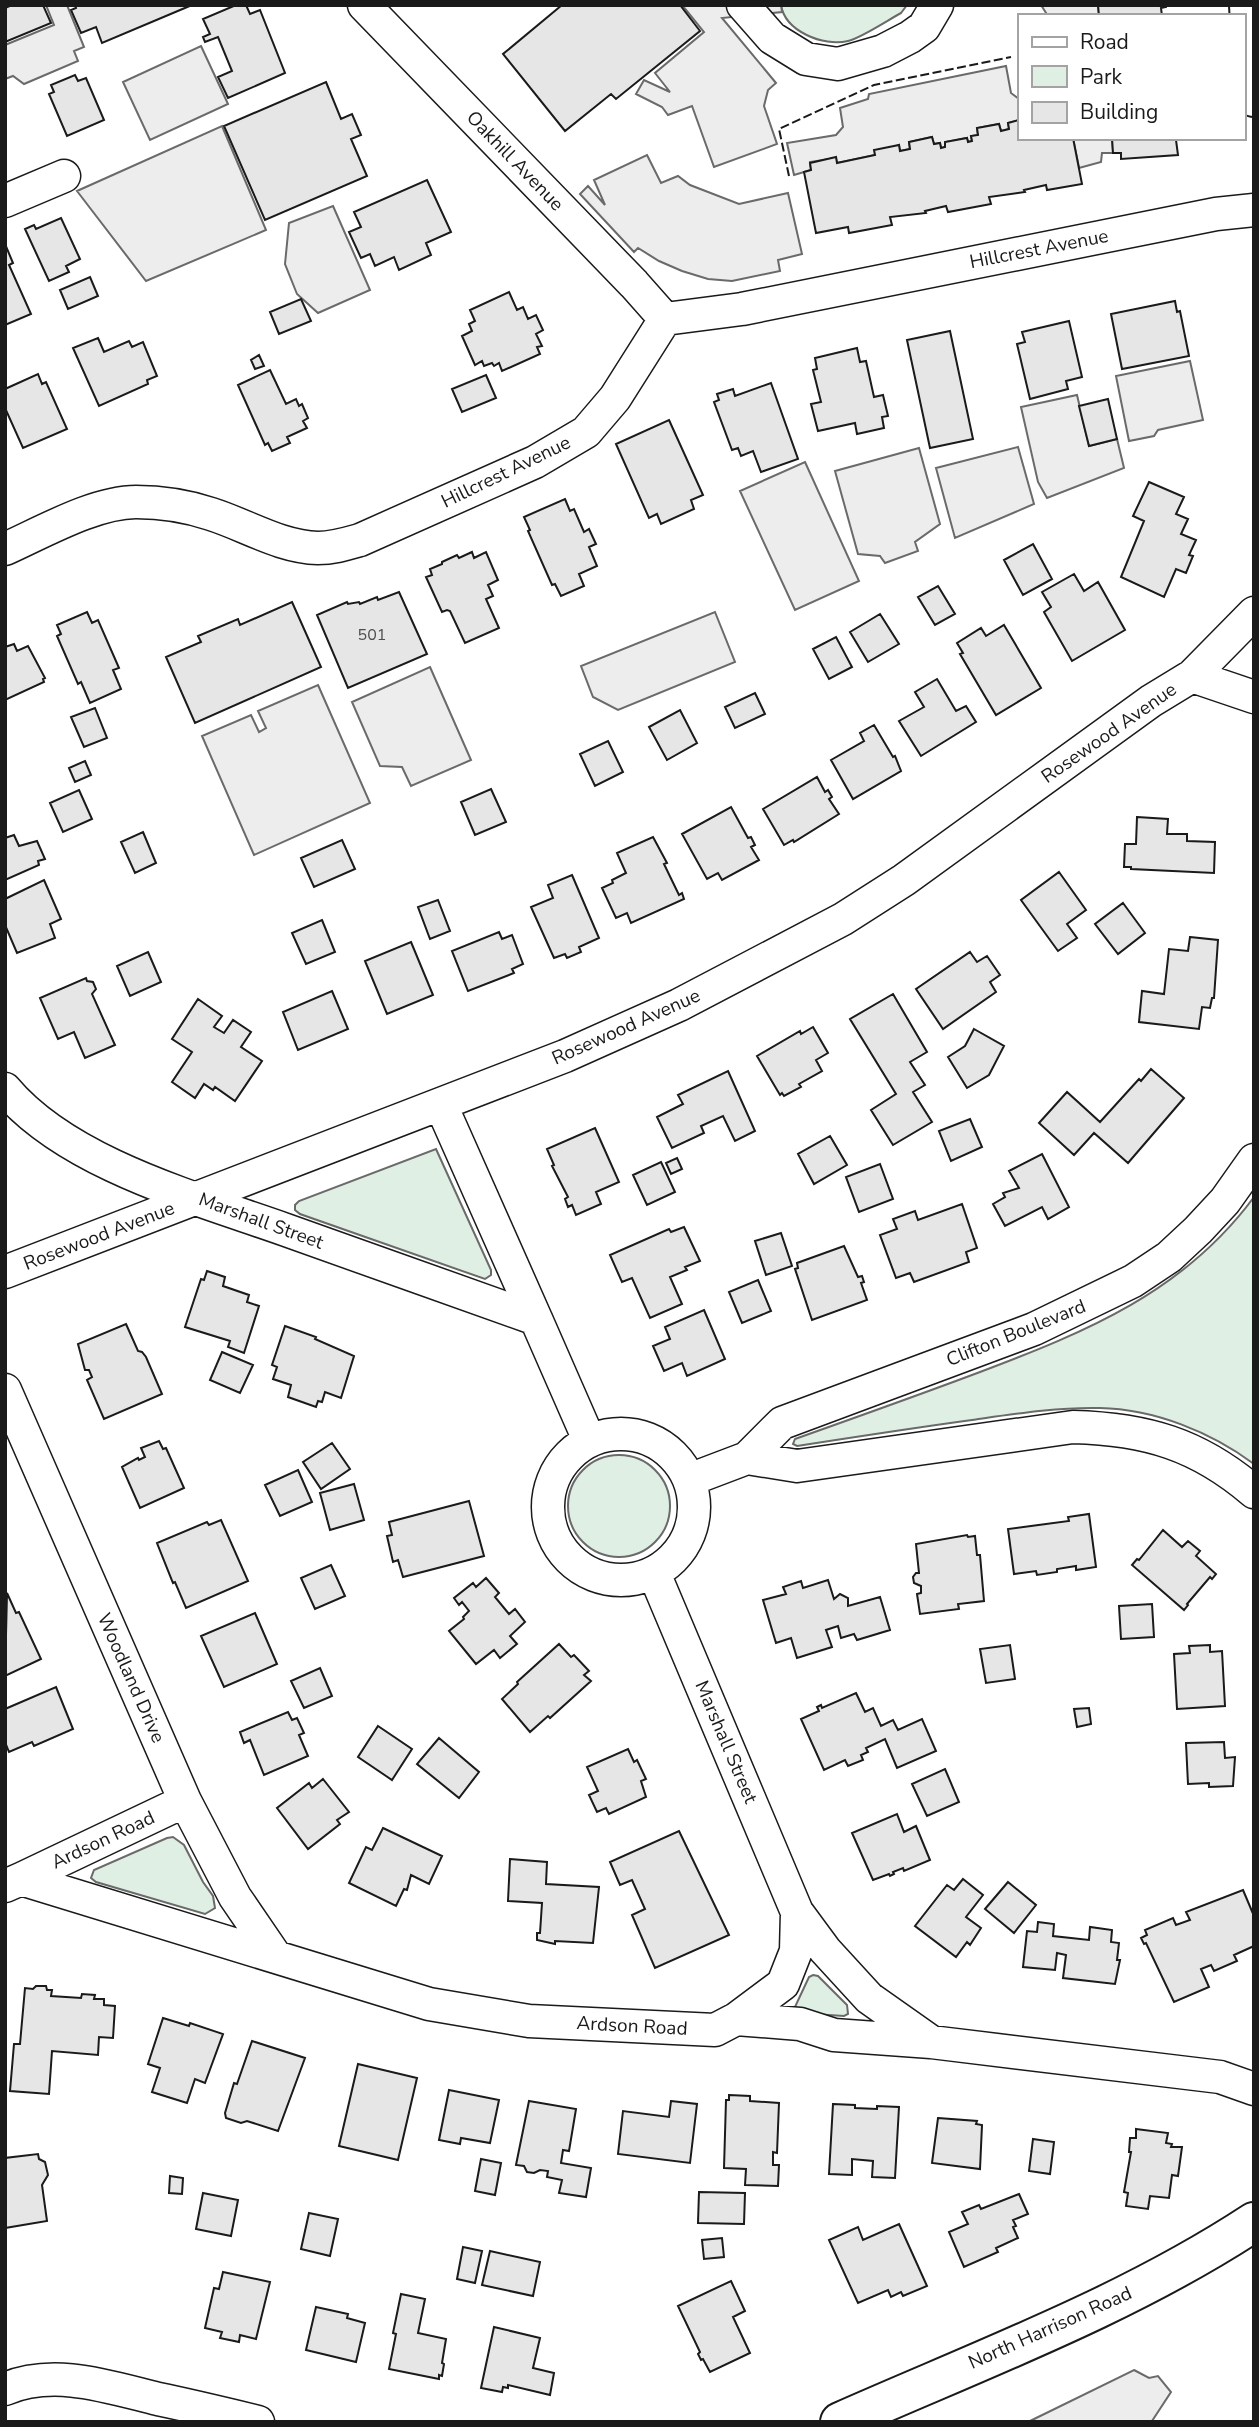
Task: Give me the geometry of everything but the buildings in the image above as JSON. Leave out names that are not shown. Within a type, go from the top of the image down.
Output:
[{"type":"street","name":"Oakhill Avenue","points":[[363,5],[665,318]]},
{"type":"street","points":[[743,5],[772,38],[806,59],[838,64],[883,51],[910,37],[924,27],[937,5]]},
{"type":"street","points":[[1249,5],[1254,97]]},
{"type":"street","points":[[5,201],[64,177]]},
{"type":"street","name":"Hillcrest Avenue","points":[[5,549],[94,510],[133,502],[162,503],[210,513],[299,546],[335,547],[360,540],[535,462],[586,432],[615,398],[665,318],[742,309],[1216,214],[1254,210]]},
{"type":"street","name":"Rosewood Avenue","points":[[5,1272],[565,1056],[679,1005],[843,919],[904,880],[1151,701],[1192,676],[1254,613]]},
{"type":"street","name":"Rosewood Avenue","points":[[1192,676],[1254,697]]},
{"type":"street","name":"Marshall Street","points":[[5,1089],[20,1106],[78,1149],[152,1182],[536,1319]]},
{"type":"street","points":[[441,1105],[589,1440]]},
{"type":"street","name":"Clifton Boulevard","points":[[689,1480],[747,1458],[782,1423],[1034,1329],[1133,1281],[1169,1256],[1198,1230],[1225,1201],[1254,1160]]},
{"type":"street","name":"Woodland Drive","points":[[5,1390],[185,1801],[235,1897],[276,1957]]},
{"type":"street","name":"Clifton Boulevard","points":[[747,1458],[797,1466],[1073,1427],[1113,1429],[1157,1438],[1192,1450],[1227,1469],[1254,1492]]},
{"type":"street","points":[[612,1434],[636,1435],[659,1444],[677,1460],[689,1480],[694,1507],[689,1533],[681,1549],[654,1573],[634,1579],[613,1580],[592,1575],[574,1564],[560,1548],[551,1529],[547,1508],[550,1487],[558,1468],[571,1451],[589,1440],[612,1434]]},
{"type":"street","name":"Marshall Street","points":[[654,1573],[797,1912],[825,1950],[870,1998],[931,2042]]},
{"type":"street","name":"Ardson Road","points":[[13,1882],[185,1801]]},
{"type":"street","name":"Ardson Road","points":[[13,1882],[429,2004],[529,2021],[715,2030],[736,2019],[800,2024],[834,2035],[931,2042],[1220,2077],[1254,2089]]},
{"type":"street","name":"Marshall Street","points":[[736,2019],[783,1984],[796,1951],[797,1912]]},
{"type":"street","name":"North Harrison Road","points":[[840,2422],[1091,2311],[1177,2269],[1254,2222]]},
{"type":"street","points":[[5,2389],[51,2379],[83,2381],[258,2422]]},
{"type":"green space","points":[[781,5],[907,5],[901,13],[867,33],[848,41],[828,42],[797,29],[784,14]]},
{"type":"green space","points":[[436,1149],[491,1270],[491,1275],[485,1279],[295,1210],[299,1201]]},
{"type":"green space","points":[[1254,1197],[1254,1464],[1201,1432],[1181,1424],[1141,1413],[1100,1408],[1036,1411],[797,1446],[793,1444],[795,1439],[957,1381],[1095,1324],[1164,1284],[1197,1259]]},
{"type":"green space","points":[[619,1455],[638,1459],[655,1470],[666,1487],[670,1506],[666,1525],[655,1542],[638,1553],[619,1557],[600,1553],[583,1542],[572,1525],[568,1506],[572,1487],[583,1470],[600,1459]]},
{"type":"green space","points":[[173,1837],[184,1845],[213,1896],[215,1908],[205,1914],[96,1882],[91,1878],[94,1870]]},
{"type":"green space","points":[[818,1976],[847,2005],[848,2014],[798,2013],[794,2009],[809,1977]]},
{"type":"shaded area","points":[[46,5],[67,5],[84,47],[74,51],[78,61],[24,84],[13,76],[5,79],[5,45],[54,25]]},
{"type":"shaded area","points":[[682,5],[781,5],[782,12],[722,18],[776,83],[768,90],[764,106],[777,144],[714,167],[692,106],[668,115],[662,107],[636,94],[644,80],[670,92],[655,73],[704,32]]},
{"type":"shaded area","points":[[1041,5],[1098,5],[1099,14],[1047,14]]},
{"type":"shaded area","points":[[201,46],[228,104],[150,140],[123,82]]},
{"type":"shaded area","points":[[1006,66],[1011,93],[1018,98],[1018,120],[1008,123],[1009,129],[1001,131],[999,124],[977,128],[978,135],[971,136],[972,141],[968,142],[967,138],[945,142],[945,147],[941,148],[940,143],[934,144],[932,137],[909,142],[910,149],[900,151],[899,145],[875,155],[837,163],[836,158],[810,162],[811,170],[794,175],[787,143],[836,135],[843,127],[840,108],[868,99],[869,94]]},
{"type":"shaded area","points":[[222,126],[266,230],[146,281],[77,191]]},
{"type":"shaded area","points":[[1073,140],[1112,140],[1113,153],[1102,153],[1101,162],[1079,168]]},
{"type":"shaded area","points":[[647,155],[661,183],[678,176],[690,185],[739,204],[788,193],[802,254],[778,260],[780,271],[732,281],[708,279],[682,271],[638,248],[634,252],[580,194],[588,186],[605,205],[594,180]]},
{"type":"shaded area","points":[[333,206],[370,290],[318,313],[297,294],[285,264],[289,223]]},
{"type":"shaded area","points":[[1190,361],[1203,420],[1158,430],[1154,436],[1129,441],[1116,376]]},
{"type":"shaded area","points":[[1077,395],[1089,446],[1117,439],[1124,468],[1047,498],[1038,482],[1021,407]]},
{"type":"shaded area","points":[[1018,447],[1034,504],[955,538],[936,468]]},
{"type":"shaded area","points":[[919,448],[940,524],[915,542],[918,551],[885,563],[880,556],[858,554],[835,471]]},
{"type":"shaded area","points":[[805,462],[859,581],[795,610],[740,491]]},
{"type":"shaded area","points":[[715,612],[735,662],[618,710],[593,697],[581,666]]},
{"type":"shaded area","points":[[430,667],[471,760],[411,786],[402,767],[380,766],[352,702]]},
{"type":"shaded area","points":[[318,685],[370,803],[254,855],[202,736],[251,715],[259,732],[266,728],[258,711]]},
{"type":"shaded area","points":[[1134,2370],[1149,2378],[1158,2376],[1171,2392],[1152,2421],[1028,2422]]},
{"type":"fence","points":[[789,176],[779,129],[874,85],[1011,57]]}]
